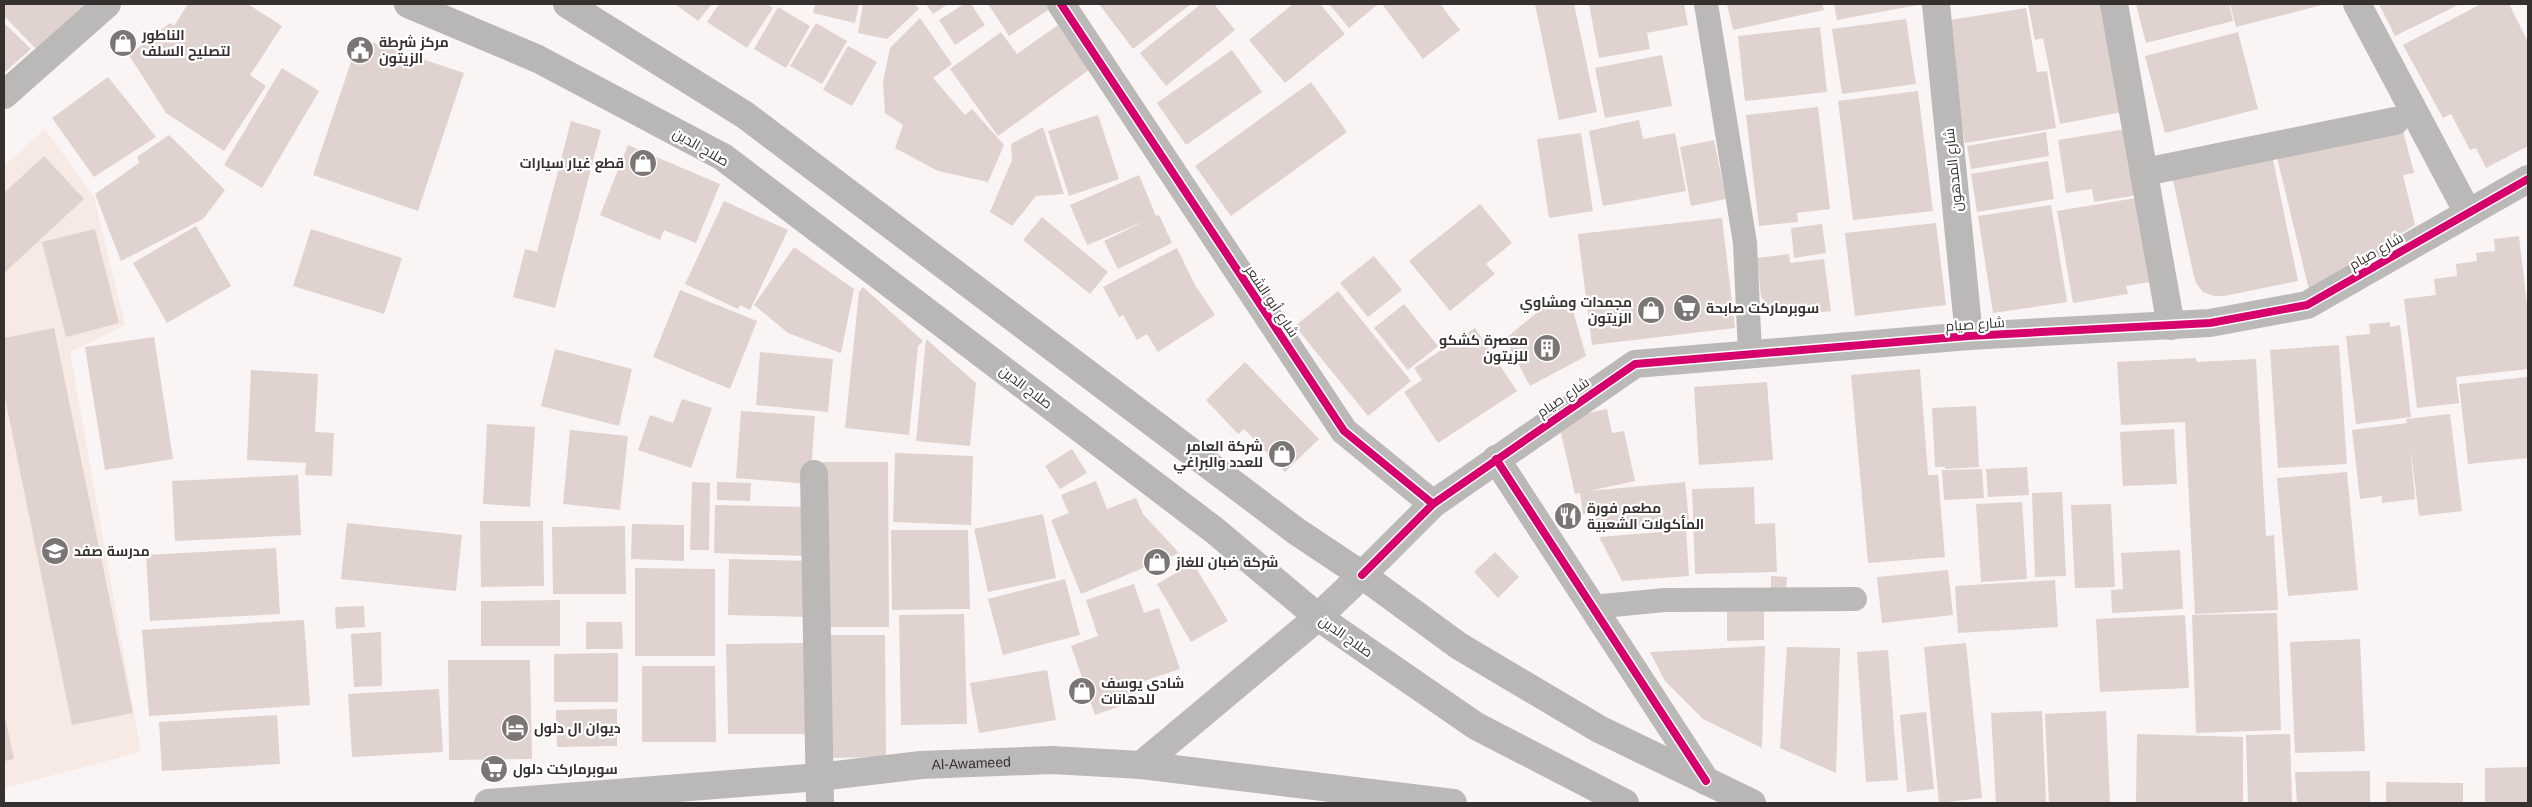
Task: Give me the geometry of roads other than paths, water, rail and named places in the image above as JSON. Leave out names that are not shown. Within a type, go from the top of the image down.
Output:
[{"type":"highway","name":"صلاح الدين","points":[[408,4],[538,59],[723,157],[1214,530],[1318,617],[1476,726],[1625,803]]},
{"type":"highway","points":[[568,4],[746,115],[1296,531],[1362,575],[1459,646],[1599,729],[1752,803]]},
{"type":"main road","points":[[1141,765],[1318,617],[1362,575]]},
{"type":"main road","name":"Al-Awameed","points":[[488,803],[819,790],[930,764],[1052,760],[1141,765],[1453,803]]},
{"type":"street","points":[[4,94],[107,4]]},
{"type":"street","name":"شارع أبو الشعر","points":[[1061,4],[1344,431],[1433,504]]},
{"type":"street","name":"شارع المدهون","points":[[1938,4],[1969,336]]},
{"type":"street","points":[[2114,4],[2171,326]]},
{"type":"street","points":[[2357,4],[2468,213]]},
{"type":"street","points":[[2144,172],[2395,121]]},
{"type":"street","name":"شارع صيام","points":[[1433,504],[1635,364],[1969,336],[2210,323],[2307,305],[2528,180]]},
{"type":"street","points":[[1496,459],[1706,781]]},
{"type":"street","points":[[814,474],[819,790]]},
{"type":"street","points":[[1362,575],[1433,504]]},
{"type":"lane","points":[[1706,4],[1745,242],[1750,354]]},
{"type":"lane","points":[[1592,607],[1665,600],[1855,599]]},
{"type":"place","name":"الناطور لتصليح السلف","points":[[123,43]]},
{"type":"place","name":"مركز شرطة الزيتون","points":[[360,50]]},
{"type":"place","name":"قطع غيار سيارات","points":[[643,163]]},
{"type":"place","name":"سوبرماركت صابحة","points":[[1687,308]]},
{"type":"place","name":"مجمدات ومشاوي الزيتون","points":[[1651,310]]},
{"type":"place","name":"معصرة كشكو للزيتون","points":[[1547,348]]},
{"type":"place","name":"شركة العامر للعدد والبراغي","points":[[1282,454]]},
{"type":"place","name":"مطعم فورة المأكولات الشعبية","points":[[1568,516]]},
{"type":"place","name":"مدرسة صفد","points":[[55,551]]},
{"type":"place","name":"شركة ضبان للغاز","points":[[1157,562]]},
{"type":"place","name":"شادي يوسف للدهانات","points":[[1082,691]]},
{"type":"place","name":"ديوان ال دلول","points":[[515,728]]},
{"type":"place","name":"سوبرماركت دلول","points":[[494,769]]}]
